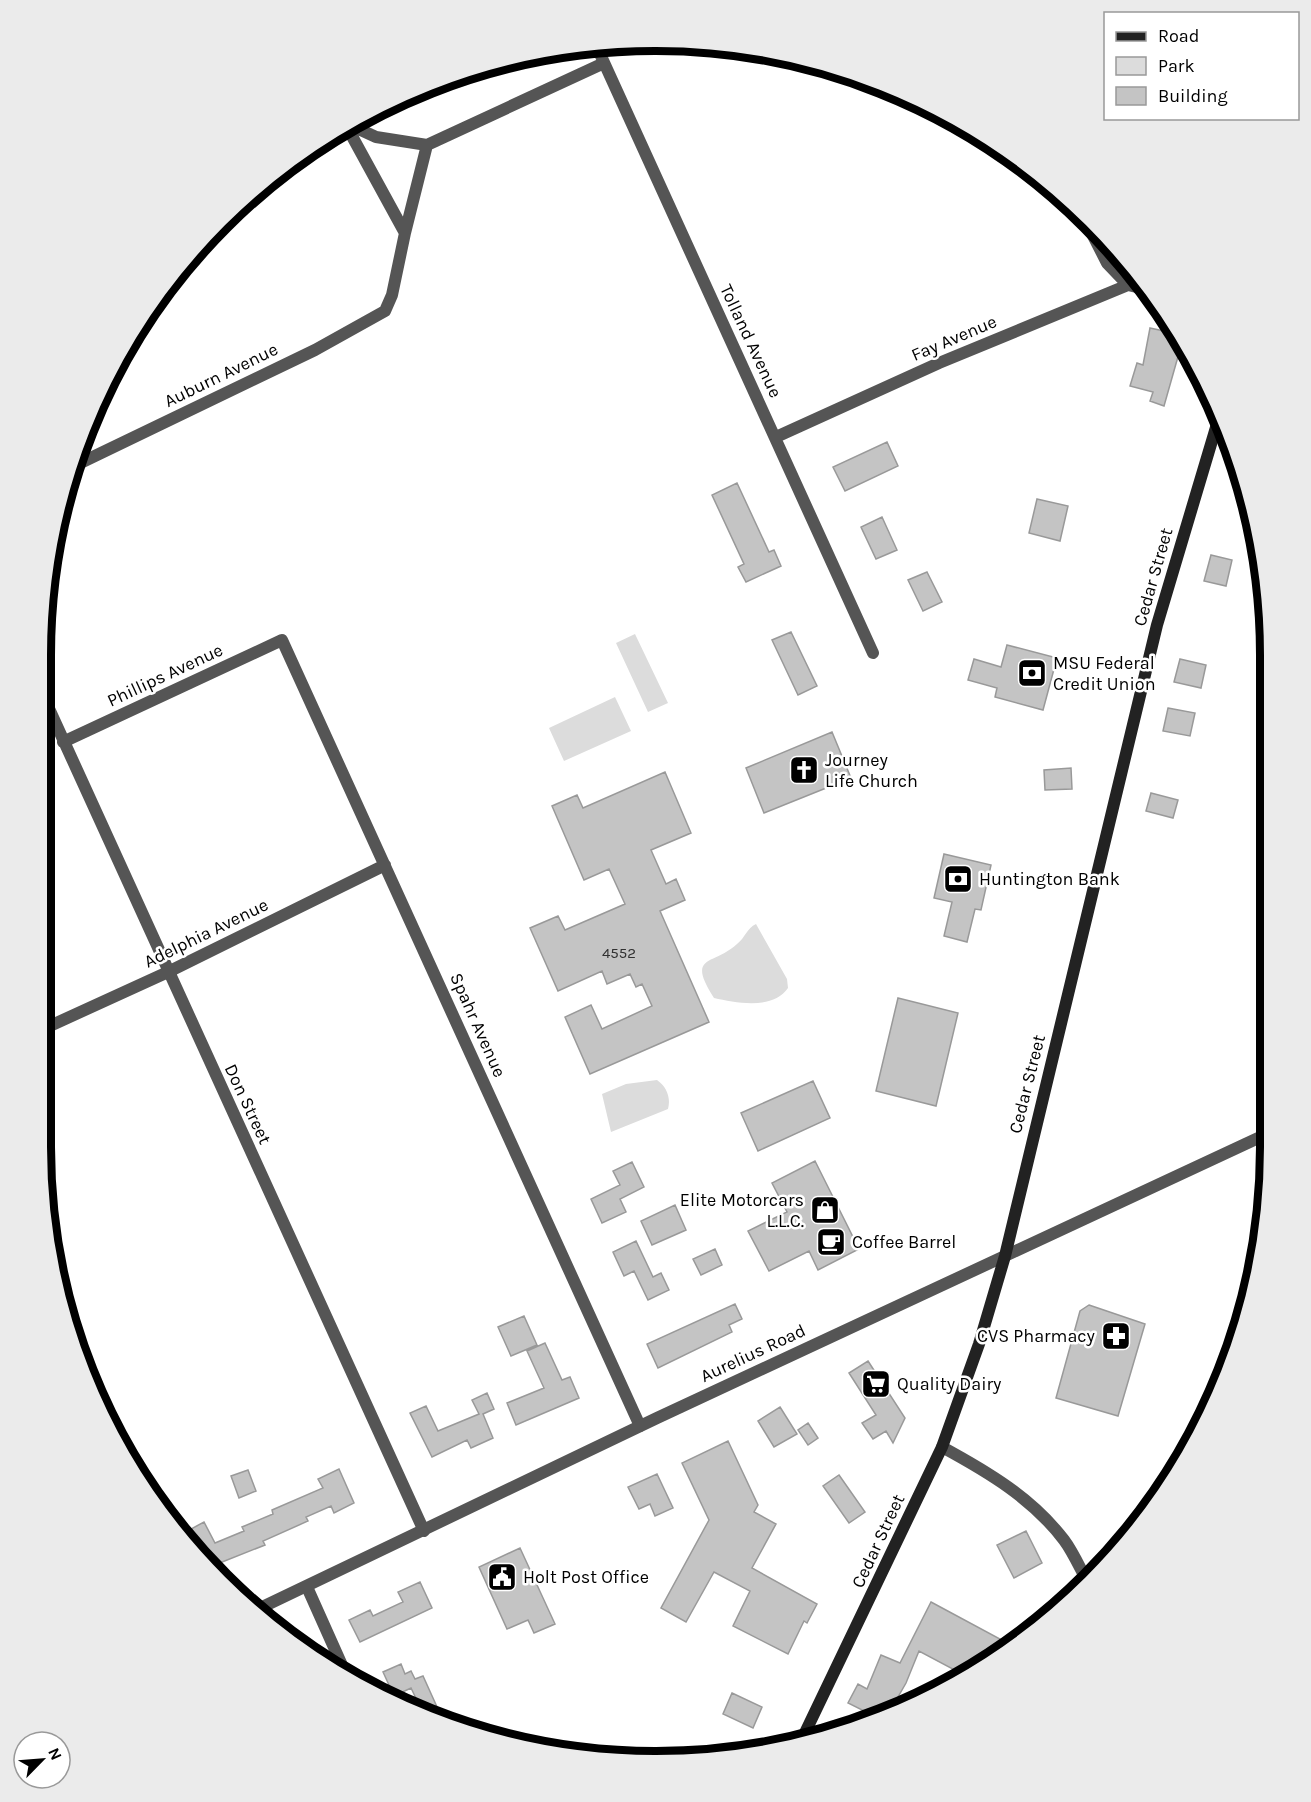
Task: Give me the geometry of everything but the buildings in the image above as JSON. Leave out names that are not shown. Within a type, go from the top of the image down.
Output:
[{"type":"main road","name":"Cedar Street","points":[[805,1732],[942,1448],[979,1344],[1005,1257],[1157,625],[1216,428]]},
{"type":"street","name":"Tolland Avenue","points":[[600,54],[873,653]]},
{"type":"street","points":[[357,130],[376,138],[427,145],[604,63]]},
{"type":"street","points":[[352,133],[405,233]]},
{"type":"street","points":[[405,233],[427,145]]},
{"type":"street","name":"Auburn Avenue","points":[[83,462],[315,350],[385,311],[392,295],[405,233]]},
{"type":"street","points":[[1097,243],[1107,263],[1128,285],[1134,286]]},
{"type":"street","name":"Fay Avenue","points":[[776,437],[939,363],[1128,285]]},
{"type":"street","name":"Phillips Avenue","points":[[63,742],[282,640]]},
{"type":"street","name":"Spahr Avenue","points":[[282,640],[640,1426]]},
{"type":"street","name":"Don Street","points":[[51,715],[424,1531]]},
{"type":"street","name":"Adelphia Avenue","points":[[51,1025],[168,972],[386,865]]},
{"type":"street","name":"Aurelius Road","points":[[264,1607],[640,1426],[1260,1137]]},
{"type":"street","points":[[942,1448],[996,1478],[1032,1506],[1065,1541],[1083,1574]]},
{"type":"street","points":[[307,1587],[341,1662]]},
{"type":"green space","points":[[635,634],[668,703],[648,712],[616,643]]},
{"type":"green space","points":[[615,697],[631,731],[564,761],[549,728]]},
{"type":"green space","points":[[756,924],[787,979],[788,988],[773,1000],[764,1002],[744,1003],[714,998],[702,974],[703,967],[737,944]]},
{"type":"green space","points":[[657,1080],[667,1093],[668,1109],[611,1132],[602,1094],[626,1084]]},
{"type":"place","name":"MSU Federal Credit Union","points":[[1032,673]]},
{"type":"place","name":"Journey Life Church","points":[[804,770]]},
{"type":"place","name":"Huntington Bank","points":[[958,879]]},
{"type":"place","name":"Elite Motorcars L.L.C.","points":[[825,1210]]},
{"type":"place","name":"Coffee Barrel","points":[[831,1242]]},
{"type":"place","name":"CVS Pharmacy","points":[[1116,1336]]},
{"type":"place","name":"Quality Dairy","points":[[876,1384]]},
{"type":"place","name":"Holt Post Office","points":[[502,1577]]}]
